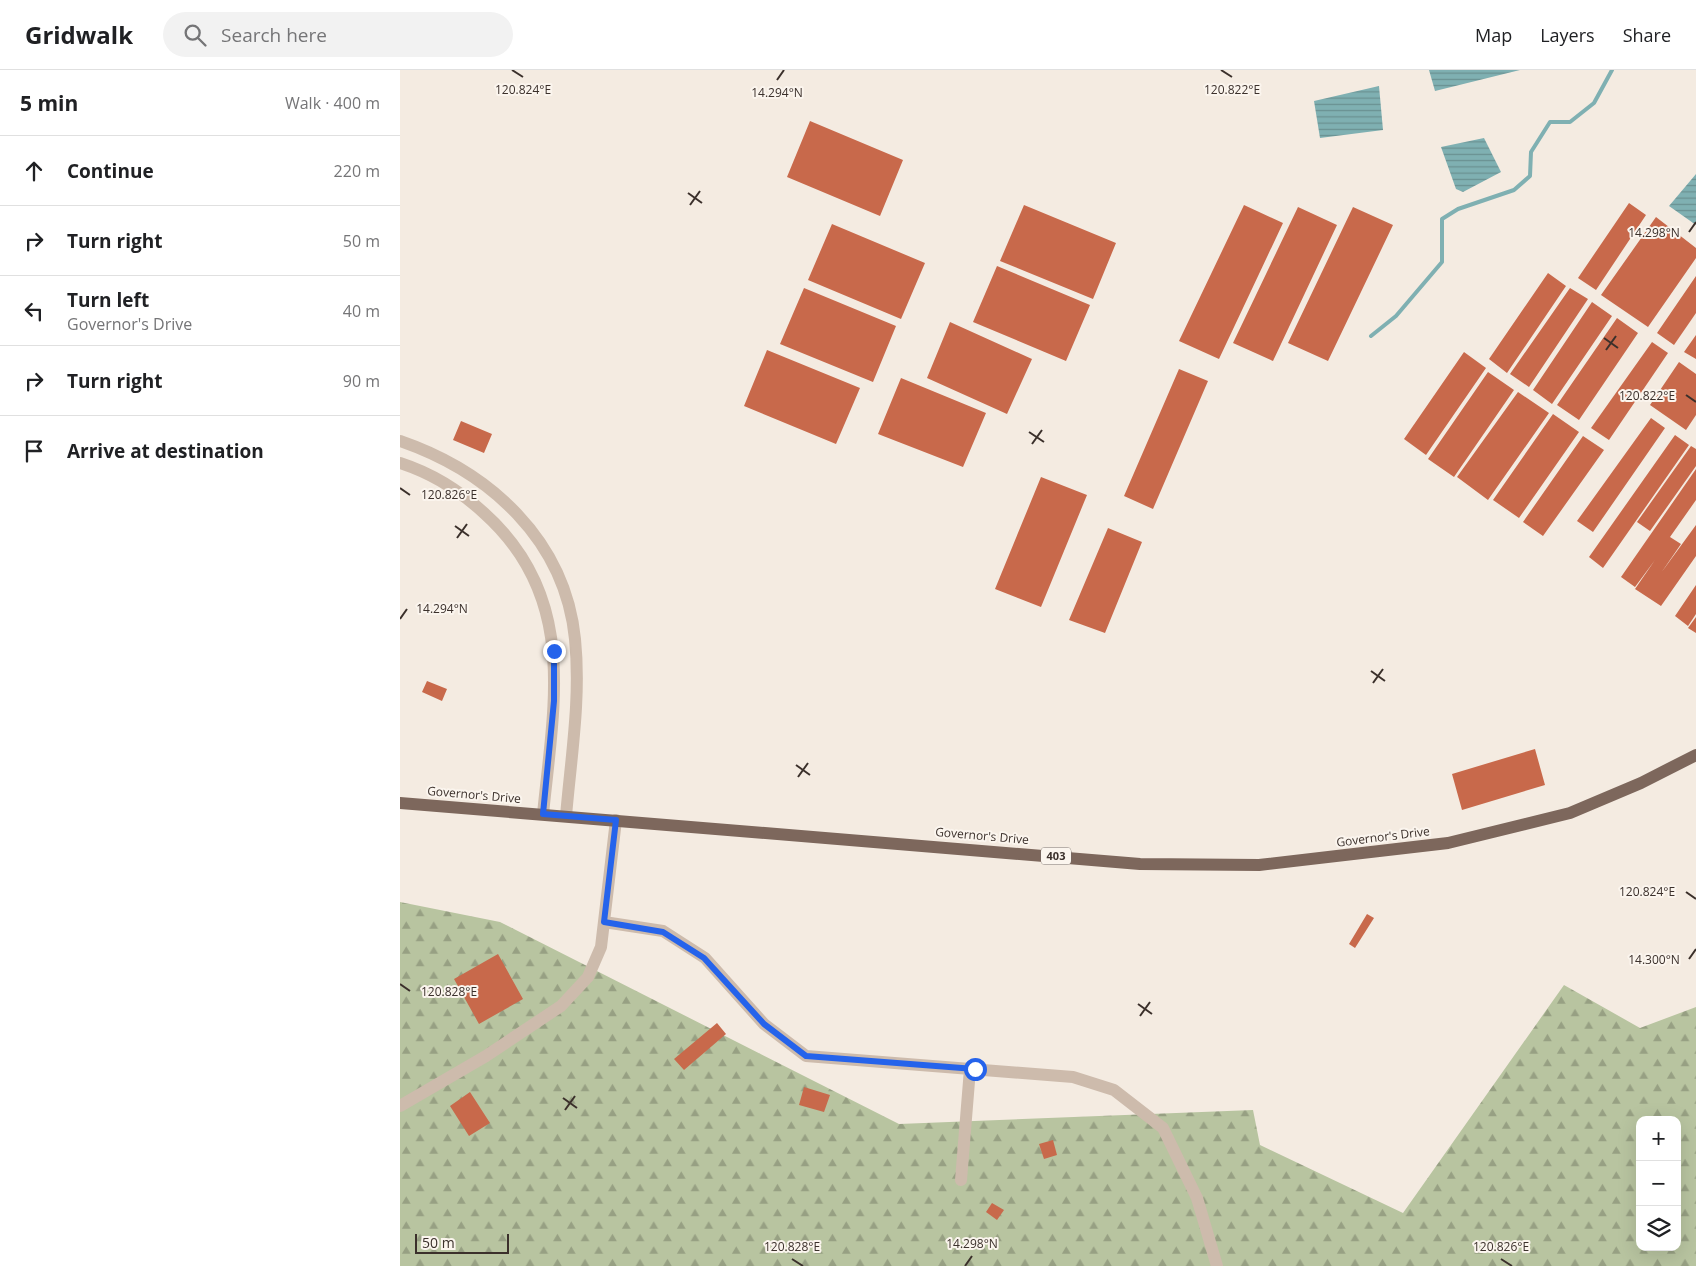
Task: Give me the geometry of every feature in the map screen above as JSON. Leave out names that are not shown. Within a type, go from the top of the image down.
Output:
[{"type":"main road","name":"Governor's Drive","points":[[400,803],[1140,864],[1259,865],[1448,843],[1570,813],[1641,783],[1696,755]]},
{"type":"street","points":[[400,441],[454,464],[501,497],[521,517],[537,538],[562,582],[573,624],[577,674],[566,816]]},
{"type":"street","points":[[400,463],[444,483],[492,520],[514,545],[539,588],[551,633],[555,682],[543,814]]},
{"type":"street","points":[[400,1106],[486,1056],[561,1006],[588,976],[601,947],[616,820]]},
{"type":"street","points":[[604,922],[663,932],[704,958],[764,1024],[806,1056],[1073,1078],[1114,1090],[1163,1128],[1197,1198],[1216,1266]]},
{"type":"street","points":[[961,1180],[970,1069]]},
{"type":"green space","points":[[400,902],[500,922],[899,1124],[1253,1110],[1260,1145],[1403,1213],[1564,985],[1640,1028],[1696,1007],[1696,1266],[400,1266]]},
{"type":"water","points":[[1429,70],[1520,70],[1435,91]]},
{"type":"water","points":[[1379,86],[1383,130],[1320,138],[1314,101]]},
{"type":"water","points":[[1484,138],[1501,172],[1463,192],[1456,189],[1441,147]]},
{"type":"water","points":[[1696,174],[1696,225],[1669,206]]},
{"type":"building","points":[[810,121],[903,160],[880,216],[787,177]]},
{"type":"building","points":[[1629,203],[1646,215],[1596,290],[1578,278]]},
{"type":"building","points":[[1024,205],[1116,243],[1093,299],[1000,261]]},
{"type":"building","points":[[1244,205],[1283,223],[1219,359],[1179,341]]},
{"type":"building","points":[[1298,207],[1337,225],[1273,361],[1233,343]]},
{"type":"building","points":[[1353,207],[1393,225],[1328,361],[1288,343]]},
{"type":"building","points":[[1656,217],[1696,248],[1696,258],[1648,327],[1601,295]]},
{"type":"building","points":[[832,224],[925,263],[901,319],[808,280]]},
{"type":"building","points":[[997,266],[1090,305],[1066,361],[973,322]]},
{"type":"building","points":[[1548,273],[1566,286],[1507,373],[1489,359]]},
{"type":"building","points":[[1696,276],[1696,313],[1674,345],[1657,333]]},
{"type":"building","points":[[804,288],[896,326],[873,382],[780,344]]},
{"type":"building","points":[[1570,288],[1588,299],[1529,387],[1510,374]]},
{"type":"building","points":[[1592,302],[1612,316],[1552,404],[1533,390]]},
{"type":"building","points":[[1617,318],[1638,333],[1579,420],[1557,405]]},
{"type":"building","points":[[950,322],[1032,359],[1007,414],[927,378]]},
{"type":"building","points":[[1696,335],[1696,359],[1684,352]]},
{"type":"building","points":[[1652,342],[1668,353],[1609,440],[1591,428]]},
{"type":"building","points":[[767,350],[860,388],[836,444],[744,406]]},
{"type":"building","points":[[1464,352],[1486,368],[1426,455],[1404,439]]},
{"type":"building","points":[[1679,362],[1696,374],[1696,415],[1686,430],[1650,405]]},
{"type":"building","points":[[1179,369],[1208,381],[1153,509],[1124,496]]},
{"type":"building","points":[[1488,372],[1514,390],[1454,477],[1428,459]]},
{"type":"building","points":[[901,378],[986,413],[963,467],[878,434]]},
{"type":"building","points":[[1518,392],[1549,413],[1488,500],[1457,477]]},
{"type":"building","points":[[1553,414],[1579,432],[1519,518],[1493,500]]},
{"type":"building","points":[[1651,418],[1665,428],[1593,532],[1577,521]]},
{"type":"building","points":[[461,421],[492,434],[484,453],[453,440]]},
{"type":"building","points":[[1675,435],[1689,445],[1603,568],[1589,557]]},
{"type":"building","points":[[1583,436],[1604,450],[1543,536],[1523,522]]},
{"type":"building","points":[[1691,446],[1696,449],[1696,466],[1650,531],[1637,522]]},
{"type":"building","points":[[1696,469],[1696,500],[1670,537],[1681,544],[1661,573],[1696,525],[1696,556],[1661,606],[1635,589],[1655,560],[1635,587],[1621,577]]},
{"type":"building","points":[[1041,477],[1087,495],[1041,607],[995,589]]},
{"type":"building","points":[[1108,528],[1142,542],[1105,633],[1069,620]]},
{"type":"building","points":[[1696,585],[1696,614],[1688,626],[1675,616]]},
{"type":"building","points":[[1696,617],[1696,633],[1688,628]]},
{"type":"building","points":[[427,681],[447,689],[442,701],[422,692]]},
{"type":"building","points":[[1535,749],[1545,785],[1462,810],[1452,774]]},
{"type":"building","points":[[1367,914],[1374,918],[1355,948],[1349,944]]},
{"type":"building","points":[[498,954],[523,999],[479,1024],[454,979]]},
{"type":"building","points":[[717,1023],[726,1034],[684,1070],[674,1059]]},
{"type":"building","points":[[804,1087],[830,1095],[824,1112],[799,1105]]},
{"type":"building","points":[[470,1092],[490,1123],[469,1136],[450,1106]]},
{"type":"building","points":[[1053,1140],[1057,1155],[1044,1159],[1039,1144]]},
{"type":"building","points":[[992,1203],[1004,1210],[997,1220],[986,1212]]},
{"type":"waterway","points":[[1371,336],[1396,316],[1442,262],[1442,219],[1458,209],[1514,190],[1530,176],[1531,152],[1550,122],[1570,122],[1594,103],[1612,70]]},
{"type":"route","points":[[554,651],[554,701],[543,814],[616,820],[604,922],[663,932],[704,958],[764,1024],[806,1056],[975,1069]]}]
